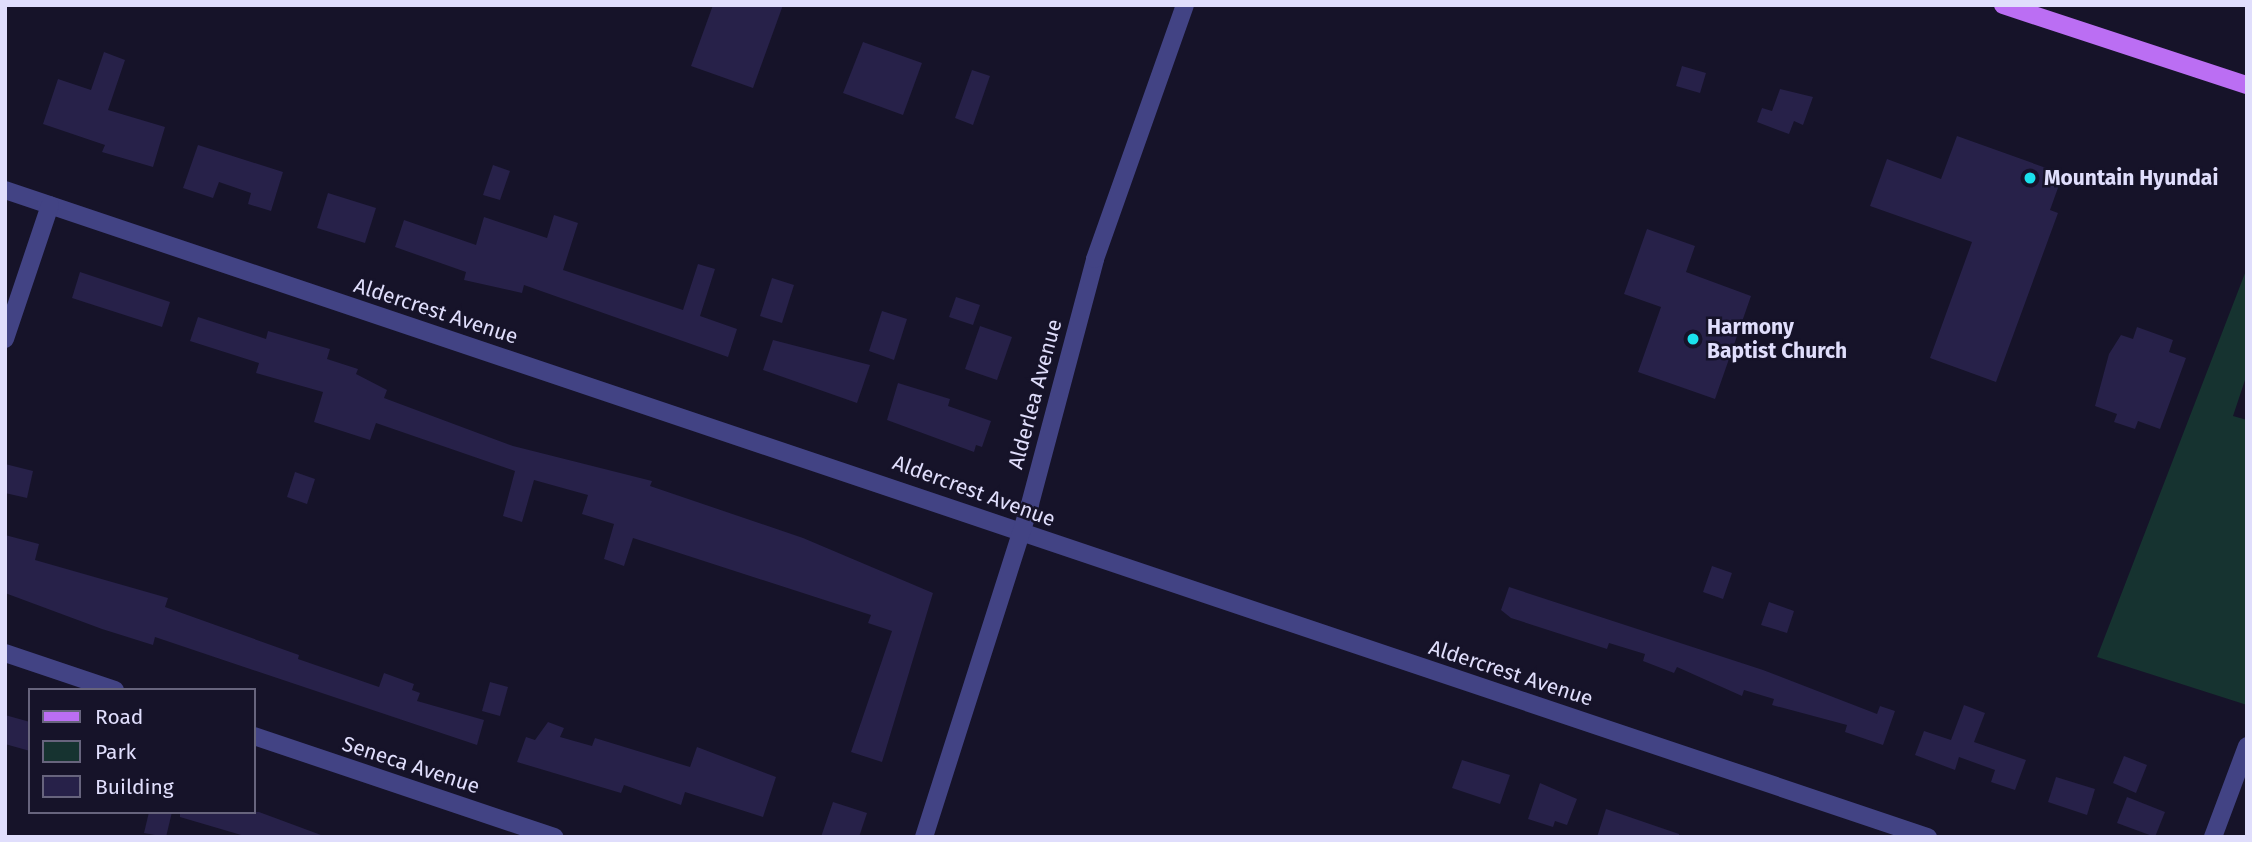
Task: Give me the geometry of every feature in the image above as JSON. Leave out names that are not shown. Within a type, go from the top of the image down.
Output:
[{"type":"main road","points":[[2003,5],[2247,85]]},
{"type":"street","name":"Alderlea Avenue","points":[[924,837],[1020,532],[1095,259],[1185,5]]},
{"type":"street","name":"Aldercrest Avenue","points":[[5,190],[1928,837]]},
{"type":"street","points":[[5,339],[50,205]]},
{"type":"street","points":[[5,653],[109,688]]},
{"type":"street","name":"Seneca Avenue","points":[[256,737],[554,837]]},
{"type":"street","points":[[2213,837],[2247,746]]},
{"type":"green space","points":[[2247,268],[2247,374],[2233,416],[2247,420],[2247,705],[2097,657]]},
{"type":"building","points":[[713,5],[783,5],[753,88],[691,66]]},
{"type":"building","points":[[863,42],[922,63],[903,115],[843,93]]},
{"type":"building","points":[[104,52],[125,60],[108,110],[165,127],[153,167],[102,152],[105,145],[43,124],[58,79],[91,90]]},
{"type":"building","points":[[1682,66],[1706,73],[1700,93],[1676,86]]},
{"type":"building","points":[[972,70],[990,76],[973,125],[955,118]]},
{"type":"building","points":[[1780,89],[1813,97],[1803,125],[1794,121],[1789,134],[1757,122],[1762,108],[1772,111]]},
{"type":"building","points":[[1957,136],[2063,174],[2050,210],[2058,213],[1996,382],[1930,358],[1972,242],[1870,206],[1887,159],[1941,179]]},
{"type":"building","points":[[198,145],[283,172],[271,211],[248,204],[251,193],[219,182],[213,198],[183,188]]},
{"type":"building","points":[[493,165],[510,171],[500,200],[483,195]]},
{"type":"building","points":[[328,193],[376,208],[365,243],[317,228]]},
{"type":"building","points":[[554,215],[578,223],[563,270],[683,310],[698,264],[715,269],[700,316],[737,329],[728,357],[524,285],[522,293],[464,280],[466,272],[395,247],[404,220],[476,245],[484,217],[547,238]]},
{"type":"building","name":"Harmony Baptist Church","points":[[1647,229],[1695,246],[1686,272],[1751,296],[1715,399],[1638,372],[1661,307],[1624,294]]},
{"type":"building","points":[[80,272],[170,302],[162,327],[72,298]]},
{"type":"building","points":[[772,278],[794,285],[782,323],[760,316]]},
{"type":"building","points":[[956,297],[980,305],[973,325],[949,317]]},
{"type":"building","points":[[882,311],[907,319],[894,360],[869,351]]},
{"type":"building","points":[[198,317],[266,339],[268,331],[330,349],[327,359],[358,369],[356,374],[387,390],[384,398],[513,446],[652,481],[650,486],[803,538],[933,593],[882,762],[851,752],[892,631],[868,623],[871,615],[633,538],[624,566],[604,559],[614,524],[582,514],[588,495],[534,480],[522,522],[503,516],[515,471],[376,423],[370,440],[314,422],[323,392],[256,373],[259,363],[190,341]]},
{"type":"building","points":[[980,326],[1012,337],[997,380],[965,369]]},
{"type":"building","points":[[2137,327],[2173,340],[2169,352],[2186,358],[2160,429],[2138,421],[2135,429],[2114,422],[2117,414],[2095,406],[2109,354],[2121,335],[2133,339]]},
{"type":"building","points":[[773,340],[870,365],[857,403],[763,370]]},
{"type":"building","points":[[898,383],[950,399],[948,406],[991,421],[982,447],[976,445],[974,452],[887,420]]},
{"type":"building","points":[[5,464],[33,471],[27,498],[5,493]]},
{"type":"building","points":[[295,472],[315,479],[307,504],[287,497]]},
{"type":"building","points":[[5,535],[39,544],[35,560],[168,598],[165,607],[299,655],[298,659],[379,687],[384,673],[414,684],[412,690],[420,693],[417,701],[484,720],[477,745],[155,637],[153,645],[102,629],[5,593]]},
{"type":"building","points":[[1712,566],[1732,573],[1723,599],[1703,592]]},
{"type":"building","points":[[1509,587],[1763,670],[1877,714],[1880,706],[1895,711],[1883,745],[1845,732],[1847,725],[1772,705],[1774,699],[1744,690],[1742,696],[1677,667],[1674,673],[1643,661],[1645,654],[1609,643],[1607,649],[1511,618],[1501,610]]},
{"type":"building","points":[[1769,602],[1794,611],[1787,633],[1761,625]]},
{"type":"building","points":[[490,682],[508,687],[500,716],[482,711]]},
{"type":"building","points":[[1964,705],[1985,713],[1974,742],[2026,760],[2015,790],[1991,782],[1995,770],[1959,757],[1955,770],[1915,755],[1924,731],[1951,740]]},
{"type":"building","points":[[5,715],[28,721],[28,750],[5,744]]},
{"type":"building","points":[[548,722],[564,728],[560,737],[592,746],[595,738],[690,767],[697,747],[776,777],[763,817],[685,792],[681,805],[624,785],[621,793],[517,762],[526,737],[535,740]]},
{"type":"building","points":[[2124,756],[2147,765],[2136,793],[2113,783]]},
{"type":"building","points":[[1462,760],[1510,775],[1500,804],[1452,788]]},
{"type":"building","points":[[2056,777],[2095,789],[2087,815],[2048,802]]},
{"type":"building","points":[[1540,783],[1577,799],[1567,825],[1555,821],[1553,827],[1528,819]]},
{"type":"building","points":[[2127,797],[2165,812],[2155,837],[2117,823]]},
{"type":"building","points":[[833,802],[867,813],[859,837],[821,837]]},
{"type":"building","points":[[1606,809],[1679,834],[1679,837],[1597,837]]},
{"type":"building","points":[[259,812],[321,835],[248,837],[180,817],[180,814]]},
{"type":"building","points":[[149,814],[172,814],[166,837],[144,833]]},
{"type":"place","name":"Mountain Hyundai","points":[[2030,178]]},
{"type":"place","name":"Harmony Baptist Church","points":[[1693,339]]}]
